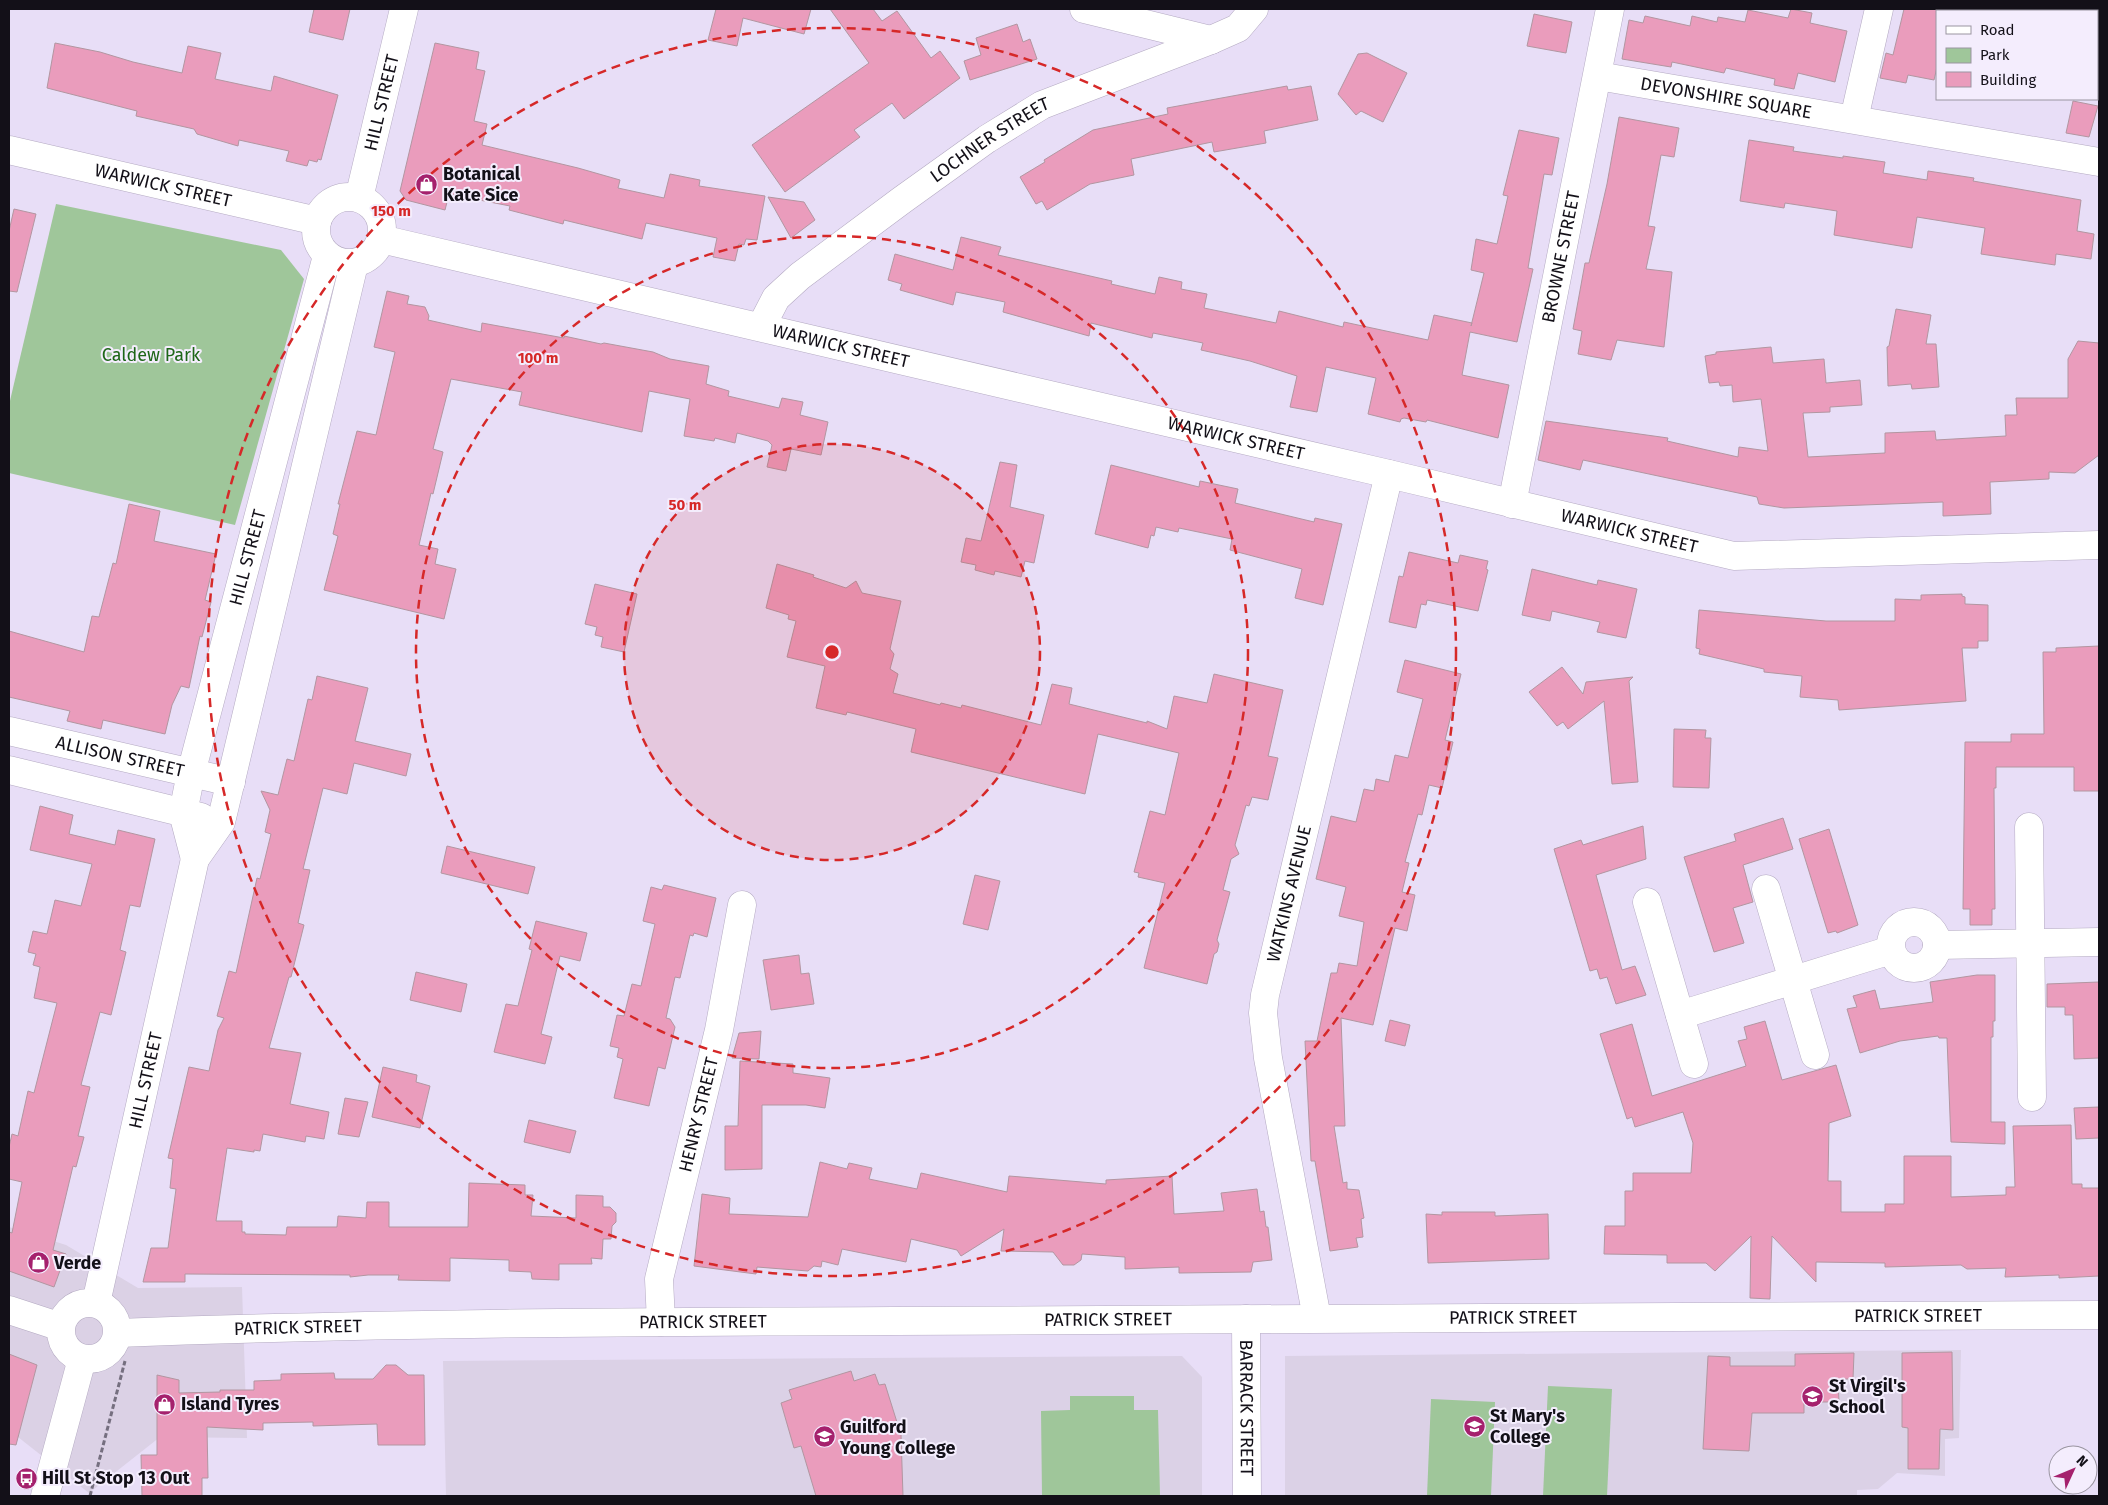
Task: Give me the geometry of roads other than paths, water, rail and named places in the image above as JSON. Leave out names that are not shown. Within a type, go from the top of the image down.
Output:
[{"type":"street","name":"HILL STREET","points":[[359,198],[404,9]]},
{"type":"street","points":[[1084,9],[1211,40]]},
{"type":"street","name":"LOCHNER STREET","points":[[761,327],[776,298],[800,276],[987,139],[1042,105],[1238,28],[1254,9]]},
{"type":"street","name":"BROWNE STREET","points":[[1512,504],[1610,9]]},
{"type":"street","points":[[1854,119],[1880,9]]},
{"type":"street","name":"DEVONSHIRE SQUARE","points":[[1598,76],[2099,162]]},
{"type":"street","name":"WARWICK STREET","points":[[9,150],[317,221]]},
{"type":"street","points":[[351,197],[359,198],[368,203],[378,215],[382,229],[381,239],[371,255],[363,261],[354,264],[335,261],[321,249],[317,240],[317,221],[326,206],[333,201],[351,197]]},
{"type":"street","name":"WARWICK STREET","points":[[381,239],[1734,556],[2099,545]]},
{"type":"street","name":"HILL STREET","points":[[195,859],[183,813],[191,772],[327,256]]},
{"type":"street","name":"HILL STREET","points":[[96,1304],[195,859],[222,822],[354,264]]},
{"type":"street","name":"WATKINS AVENUE","points":[[1317,1318],[1268,1058],[1263,1013],[1265,995],[1389,474]]},
{"type":"street","name":"ALLISON STREET","points":[[9,731],[231,782]]},
{"type":"street","points":[[9,770],[222,822]]},
{"type":"street","points":[[2029,827],[2032,1097]]},
{"type":"street","points":[[1766,888],[1816,1055]]},
{"type":"street","points":[[1647,902],[1694,1064]]},
{"type":"street","name":"HENRY STREET","points":[[661,1322],[659,1278],[719,1030],[742,905]]},
{"type":"street","points":[[1680,1015],[1891,950],[1899,963],[1913,968],[1927,964],[1932,959],[1937,945],[2099,942]]},
{"type":"street","points":[[86,1303],[96,1304],[110,1311],[117,1325],[125,1333],[106,1354],[98,1358],[82,1359],[68,1350],[61,1335],[61,1327],[69,1310],[77,1305],[86,1303]]},
{"type":"street","points":[[9,1310],[61,1327]]},
{"type":"street","name":"PATRICK STREET","points":[[125,1333],[661,1322],[2099,1315]]},
{"type":"street","name":"BARRACK STREET","points":[[1246,1319],[1248,1496]]},
{"type":"street","points":[[45,1496],[82,1359]]},
{"type":"place","name":"Botanical Kate Sice","points":[[427,184]]},
{"type":"place","name":"Verde","points":[[38,1263]]},
{"type":"place","name":"St Virgil's School","points":[[1813,1396]]},
{"type":"place","name":"Island Tyres","points":[[165,1404]]},
{"type":"place","name":"St Mary's College","points":[[1474,1426]]},
{"type":"place","name":"Guilford Young College","points":[[824,1437]]},
{"type":"place","name":"Hill St Stop 13 Out","points":[[26,1478]]},
{"type":"park label","name":"Caldew Park","points":[[151,355]]}]
